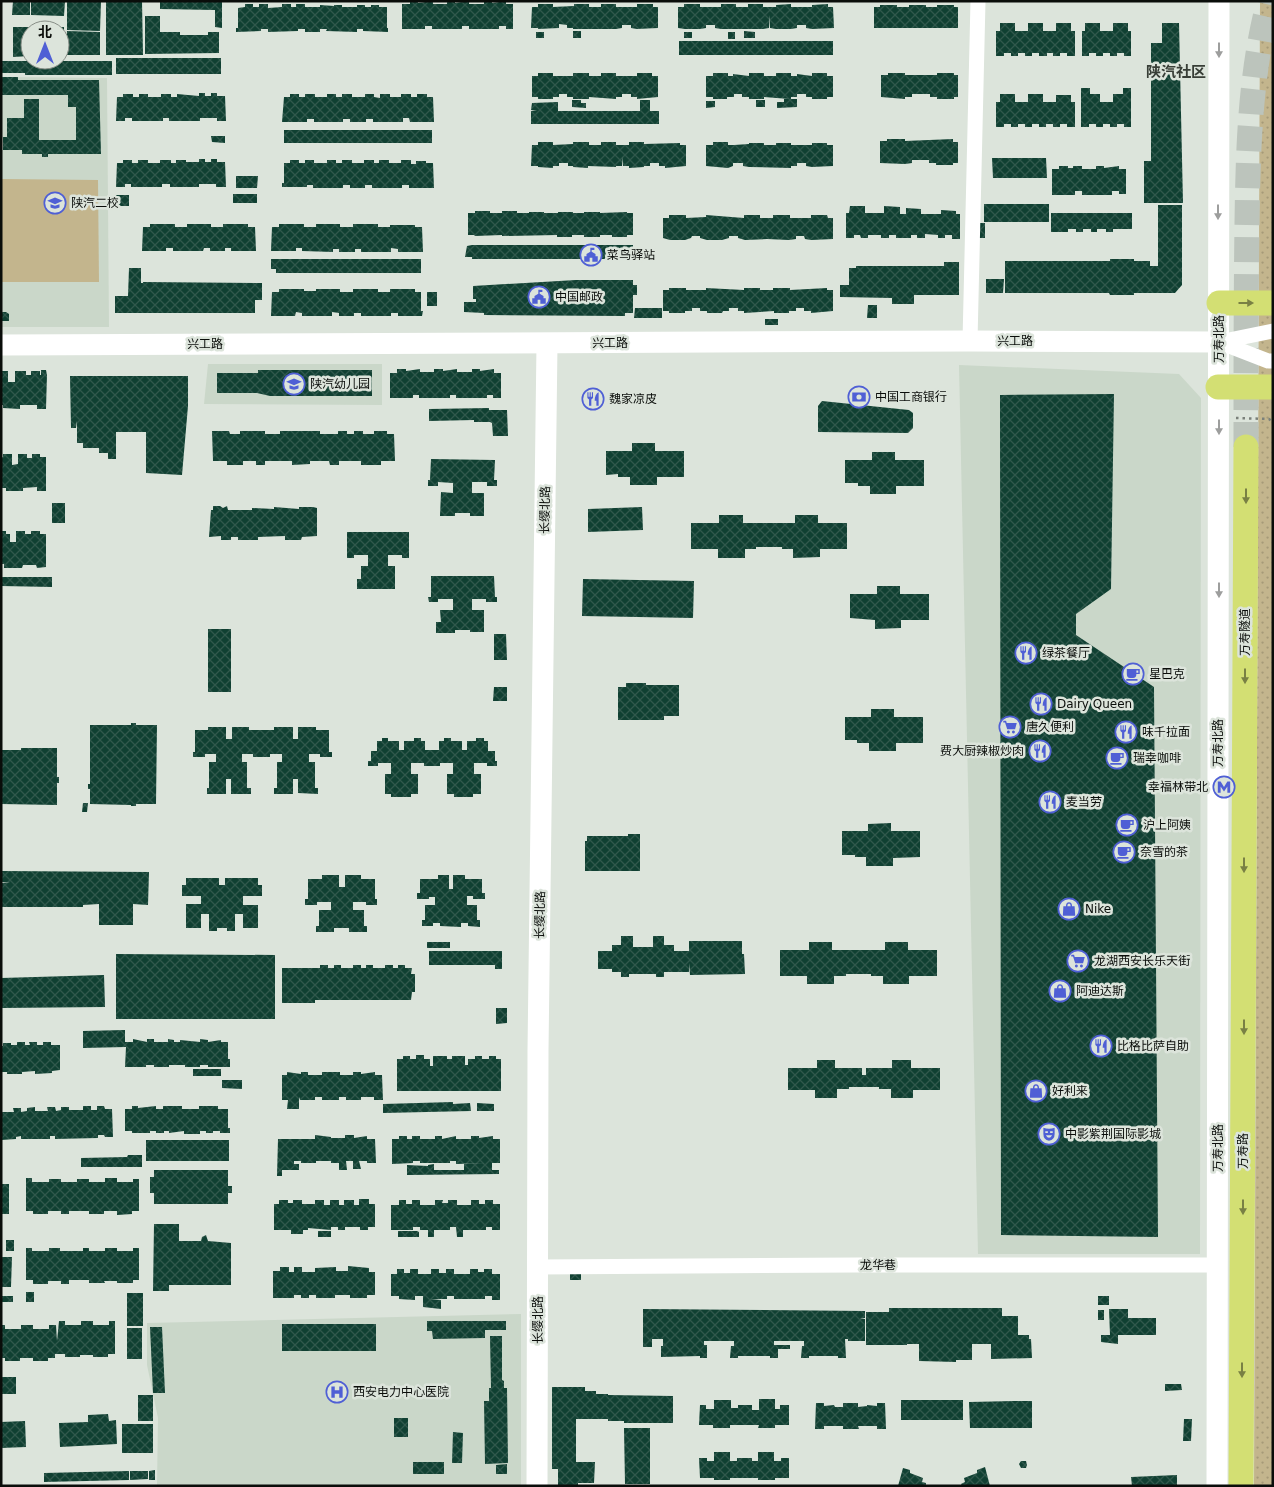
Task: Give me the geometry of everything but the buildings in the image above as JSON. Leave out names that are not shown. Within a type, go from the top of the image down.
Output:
[{"type":"main road","points":[[1219,303],[1273,303]]},
{"type":"main road","points":[[1218,387],[1273,387]]},
{"type":"main road","name":"万寿隧道","points":[[1245,816],[1246,448]]},
{"type":"main road","name":"万寿路","points":[[1241,1486],[1245,816]]},
{"type":"street","points":[[970,340],[978,1]]},
{"type":"street","name":"万寿北路","points":[[1217,1486],[1219,1]]},
{"type":"street","name":"兴工路","points":[[1,345],[547,344],[970,340],[1219,342],[1273,331]]},
{"type":"street","name":"兴工路","points":[[1219,342],[1268,361],[1273,361]]},
{"type":"street","name":"长缨北路","points":[[538,1486],[538,1051],[547,344]]},
{"type":"street","points":[[1218,1101],[1243,1182]]},
{"type":"street","name":"龙华巷","points":[[538,1268],[847,1265],[1217,1265]]},
{"type":"path","points":[[1219,418],[1269,419],[1273,422]]},
{"type":"shaded area","points":[[1260,1],[1273,1],[1273,1486],[1254,1486]]},
{"type":"shaded area","name":"陕汽二校","points":[[1,77],[107,78],[109,327],[1,327]]},
{"type":"shaded area","points":[[1,179],[98,180],[99,282],[1,282]]},
{"type":"shaded area","name":"陕汽幼儿园","points":[[208,364],[382,364],[382,405],[204,404]]},
{"type":"shaded area","points":[[959,365],[1179,374],[1201,398],[1200,1254],[978,1254]]},
{"type":"shaded area","name":"西安电力中心医院","points":[[521,1314],[521,1486],[157,1486],[158,1418],[147,1365],[147,1323]]},
{"type":"tunnel","points":[[1246,447],[1249,140],[1258,56],[1269,1]]},
{"type":"place","name":"陕汽二校","points":[[55,203]]},
{"type":"place","name":"菜鸟驿站","points":[[591,255]]},
{"type":"place","name":"中国邮政","points":[[539,297]]},
{"type":"place","name":"陕汽幼儿园","points":[[294,384]]},
{"type":"place","name":"中国工商银行","points":[[859,397]]},
{"type":"place","name":"魏家凉皮","points":[[593,399]]},
{"type":"place","name":"绿茶餐厅","points":[[1026,653]]},
{"type":"place","name":"星巴克","points":[[1133,674]]},
{"type":"place","name":"Dairy Queen","points":[[1041,704]]},
{"type":"place","name":"唐久便利","points":[[1010,727]]},
{"type":"place","name":"味千拉面","points":[[1126,732]]},
{"type":"place","name":"费大厨辣椒炒肉","points":[[1040,751]]},
{"type":"place","name":"瑞幸咖啡","points":[[1117,758]]},
{"type":"place","name":"幸福林带北","points":[[1224,787]]},
{"type":"place","name":"麦当劳","points":[[1050,802]]},
{"type":"place","name":"沪上阿姨","points":[[1127,825]]},
{"type":"place","name":"奈雪的茶","points":[[1124,852]]},
{"type":"place","name":"Nike","points":[[1069,909]]},
{"type":"place","name":"龙湖西安长乐天街","points":[[1078,961]]},
{"type":"place","name":"阿迪达斯","points":[[1060,991]]},
{"type":"place","name":"比格比萨自助","points":[[1101,1046]]},
{"type":"place","name":"好利来","points":[[1036,1091]]},
{"type":"place","name":"中影紫荆国际影城","points":[[1049,1134]]},
{"type":"place","name":"西安电力中心医院","points":[[337,1392]]},
{"type":"district","name":"陕汽社区","points":[[1176,72]]}]
